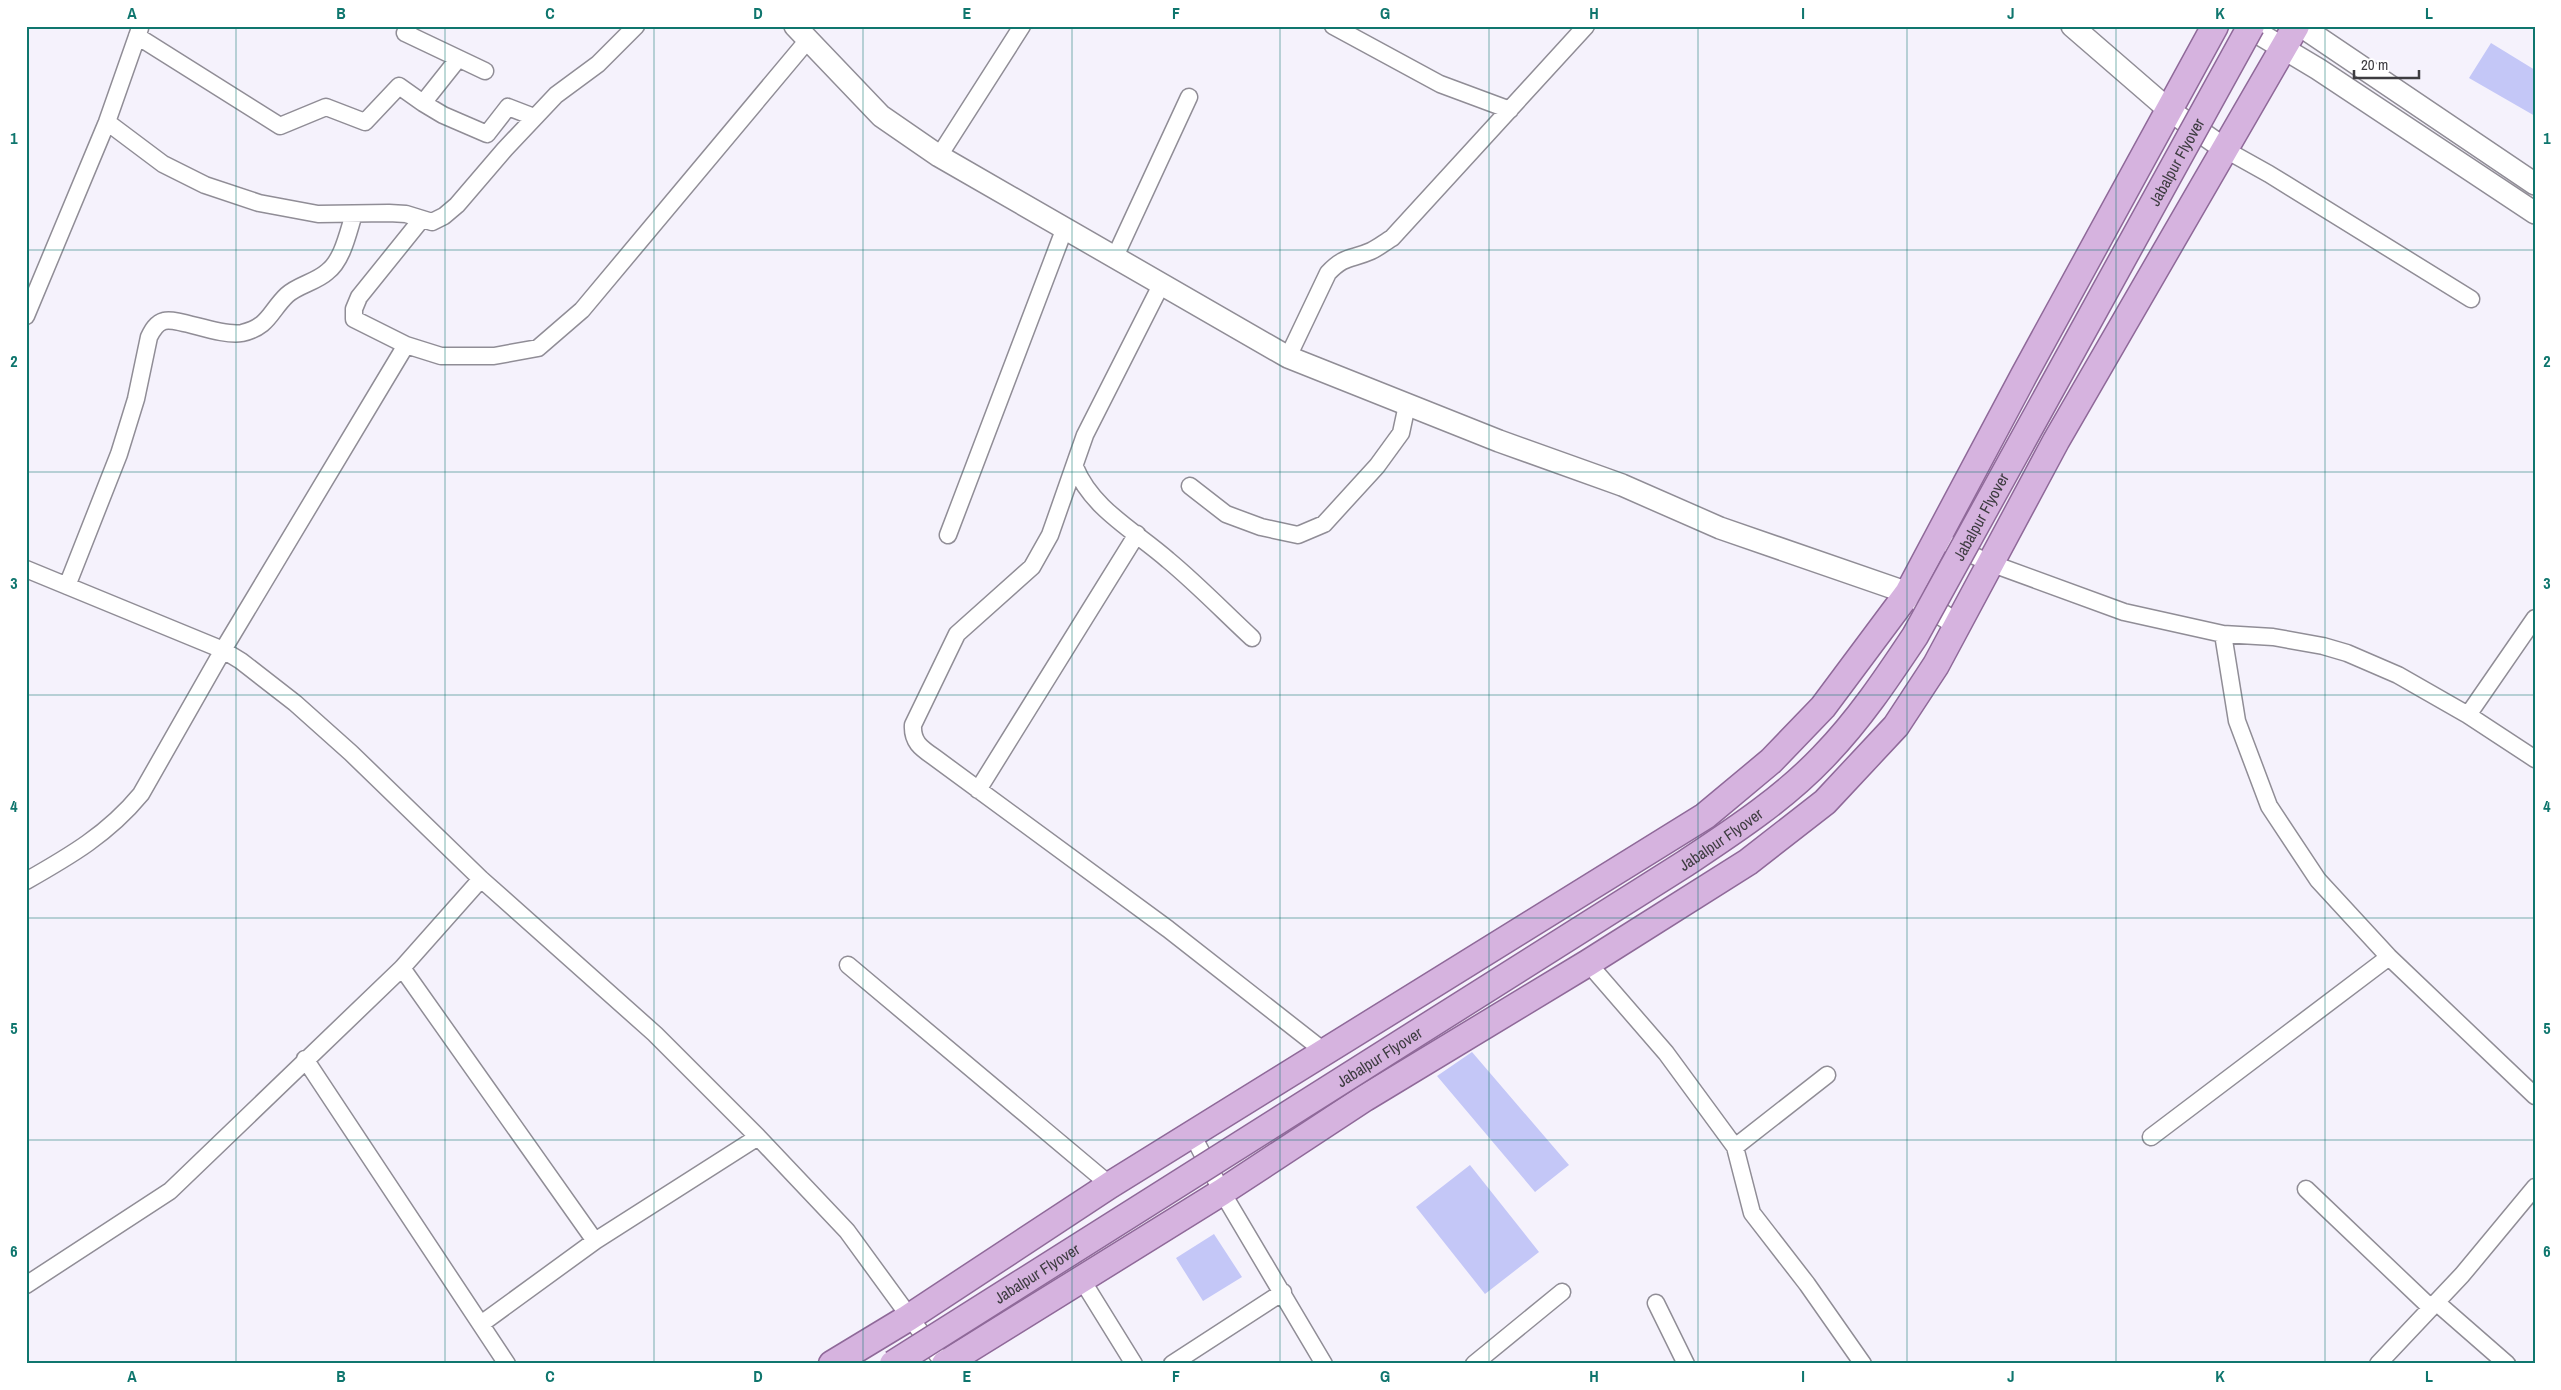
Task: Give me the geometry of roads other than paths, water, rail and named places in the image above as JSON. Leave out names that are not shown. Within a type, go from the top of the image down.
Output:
[{"type":"main road","points":[[832,1364],[908,1318],[1110,1185],[1705,816],[1770,761],[1823,707],[1908,592],[2215,26]]},
{"type":"main road","name":"Jabalpur Flyover","points":[[893,1364],[1686,863],[1757,815],[1823,757],[1870,702],[1915,636],[2251,26]]},
{"type":"main road","points":[[959,1361],[1364,1098],[1748,862],[1824,802],[1896,726],[1936,665],[2056,441],[2296,26]]},
{"type":"street","points":[[409,26],[405,33],[485,71]]},
{"type":"street","points":[[107,122],[163,164],[205,185],[269,205],[318,214],[406,214],[432,222],[444,216],[457,205],[534,117],[556,95],[598,64],[636,26]]},
{"type":"street","points":[[939,156],[1022,26]]},
{"type":"street","points":[[1333,26],[1440,84],[1510,110]]},
{"type":"street","points":[[1288,357],[1328,273],[1338,263],[1348,257],[1370,251],[1392,238],[1586,26]]},
{"type":"street","points":[[2072,26],[2170,110],[2226,150],[2269,174],[2470,299]]},
{"type":"street","points":[[2246,26],[2283,48],[2535,213]]},
{"type":"street","points":[[2302,26],[2535,184]]},
{"type":"street","points":[[26,316],[107,122],[139,31],[280,126],[326,107],[365,122],[399,86],[443,115],[487,134],[508,107],[534,117]]},
{"type":"street","points":[[421,220],[359,297],[354,309],[354,319],[406,345],[442,356],[494,356],[538,348],[582,310],[801,33],[881,116],[939,156],[1114,259],[1288,357],[1499,441],[1622,485],[1720,528],[1908,592],[1958,624]]},
{"type":"street","points":[[423,103],[458,59]]},
{"type":"street","points":[[1114,259],[1189,97]]},
{"type":"street","points":[[67,586],[119,454],[136,399],[148,338],[154,328],[162,322],[170,320],[202,330],[240,333],[258,328],[270,319],[290,293],[328,272],[339,256],[354,214]]},
{"type":"street","points":[[948,535],[1064,230]]},
{"type":"street","points":[[1161,286],[1106,390],[1085,435],[1050,536],[1032,567],[957,634],[913,725],[912,737],[919,746],[1168,929],[1325,1052]]},
{"type":"street","points":[[26,881],[82,849],[124,814],[141,794],[222,650],[406,345]]},
{"type":"street","points":[[1190,486],[1226,514],[1261,527],[1298,535],[1324,524],[1339,510],[1377,466],[1401,432],[1407,405]]},
{"type":"street","points":[[1075,467],[1081,482],[1091,496],[1110,514],[1170,561],[1252,638]]},
{"type":"street","points":[[978,790],[1137,534]]},
{"type":"street","points":[[1937,539],[1990,563],[2124,612],[2223,634],[2273,637],[2323,646],[2398,675],[2468,715],[2535,759]]},
{"type":"street","points":[[26,569],[222,650],[241,661],[309,716],[481,879],[655,1034],[758,1137],[847,1231],[908,1318],[959,1361]]},
{"type":"street","points":[[2468,715],[2534,620]]},
{"type":"street","points":[[2223,634],[2237,721],[2269,806],[2318,880],[2389,957],[2535,1096]]},
{"type":"street","points":[[26,1285],[170,1191],[305,1059],[402,968],[481,879]]},
{"type":"street","points":[[2151,1137],[2389,957]]},
{"type":"street","points":[[1588,962],[1666,1053],[1735,1147],[1752,1214],[1807,1284],[1863,1364]]},
{"type":"street","points":[[848,965],[1110,1185]]},
{"type":"street","points":[[402,968],[595,1241]]},
{"type":"street","points":[[305,1059],[507,1364]]},
{"type":"street","points":[[1735,1147],[1827,1075]]},
{"type":"street","points":[[1192,1134],[1222,1192],[1324,1364]]},
{"type":"street","points":[[481,1324],[595,1241],[758,1137]]},
{"type":"street","points":[[2306,1189],[2434,1305],[2507,1364]]},
{"type":"street","points":[[2378,1364],[2434,1305],[2532,1195]]},
{"type":"street","points":[[1082,1280],[1134,1364]]},
{"type":"street","points":[[1172,1364],[1283,1292]]},
{"type":"street","points":[[1474,1364],[1562,1292]]},
{"type":"street","points":[[1656,1303],[1686,1364]]}]
